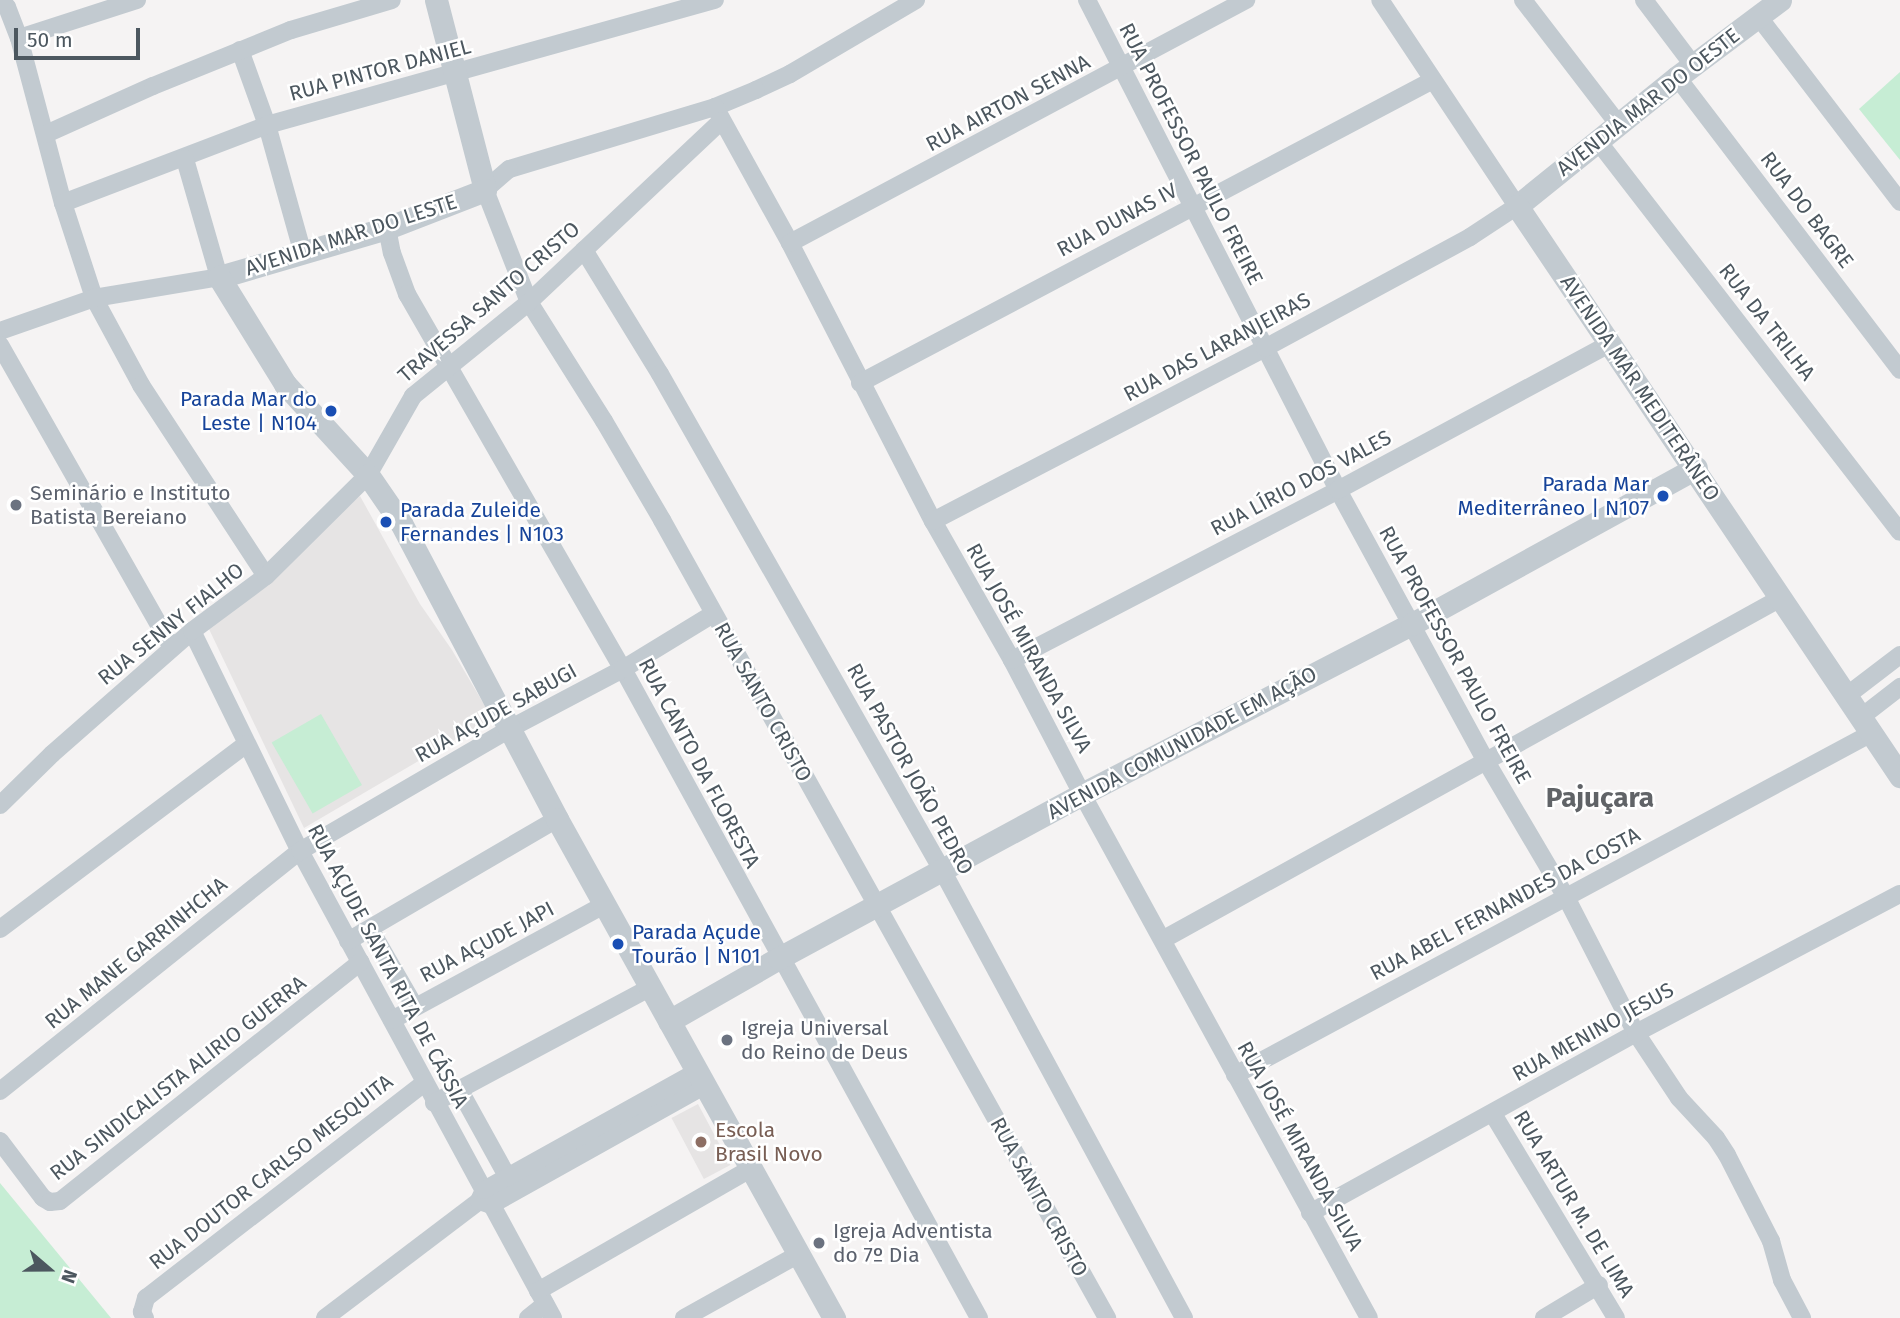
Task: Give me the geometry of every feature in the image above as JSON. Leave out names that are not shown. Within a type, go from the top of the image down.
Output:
[{"type":"street","points":[[19,38],[137,0]]},
{"type":"street","points":[[46,134],[291,30],[392,0]]},
{"type":"street","name":"RUA SANTO CRISTO","points":[[436,0],[485,190],[529,302],[604,421],[1107,1318]]},
{"type":"street","name":"RUA PINTOR DANIEL","points":[[63,202],[186,159],[267,125],[715,0]]},
{"type":"street","name":"RUA PROFESSOR PAULO FREIRE","points":[[1087,0],[1190,206],[1338,490],[1487,762],[1566,897],[1636,1033],[1679,1098],[1716,1138],[1727,1155],[1771,1241],[1782,1280],[1801,1318]]},
{"type":"street","name":"RUA AIRTON SENNA","points":[[790,243],[1121,69],[1246,0]]},
{"type":"street","name":"AVENIDA MAR MEDITERÂNEO","points":[[1380,0],[1900,776]]},
{"type":"street","points":[[1523,0],[1619,125]]},
{"type":"street","name":"RUA DO BAGRE","points":[[1644,0],[1685,71],[1900,370]]},
{"type":"street","points":[[0,1],[7,7],[19,38],[63,202],[93,298],[141,385],[266,576]]},
{"type":"street","name":"AVENIDA MAR DO LESTE","points":[[0,331],[93,298],[219,277],[302,250],[387,228],[485,190],[509,169],[718,114],[790,74],[906,2]]},
{"type":"street","points":[[1772,5],[1900,202]]},
{"type":"street","name":"AVENDIA MAR DO OESTE","points":[[1517,206],[1597,140],[1772,5]]},
{"type":"street","points":[[240,50],[267,125],[302,250]]},
{"type":"street","name":"RUA DUNAS IV","points":[[860,383],[1433,79]]},
{"type":"street","name":"RUA JOSÉ MIRANDA SILVA","points":[[718,114],[790,243],[933,521],[1013,660],[1082,794],[1164,939],[1235,1075],[1369,1318]]},
{"type":"street","name":"TRAVESSA SANTO CRISTO","points":[[368,475],[413,396],[529,302],[718,114]]},
{"type":"street","name":"RUA DA TRILHA","points":[[1597,140],[1900,532]]},
{"type":"street","points":[[186,159],[219,277],[285,384],[368,475],[401,523],[557,820],[834,1318]]},
{"type":"street","name":"RUA DAS LARANJEIRAS","points":[[933,521],[1265,348],[1470,237],[1517,206]]},
{"type":"street","name":"RUA CANTO DA FLORESTA","points":[[387,228],[392,253],[407,294],[622,669],[979,1318]]},
{"type":"street","name":"RUA PASTOR JOÃO PEDRO","points":[[584,250],[660,373],[942,870],[1184,1318]]},
{"type":"street","name":"RUA LÍRIO DOS VALES","points":[[1013,660],[1609,344]]},
{"type":"street","points":[[0,345],[172,649]]},
{"type":"street","name":"AVENIDA COMUNIDADE EM AÇÃO","points":[[670,1021],[779,958],[1082,794],[1412,624],[1696,468]]},
{"type":"street","name":"RUA SENNY FIALHO","points":[[0,805],[52,754],[192,631],[266,576],[368,475]]},
{"type":"street","points":[[1164,939],[1781,598]]},
{"type":"street","name":"RUA AÇUDE SABUGI","points":[[300,851],[511,728],[622,669],[713,614]]},
{"type":"street","name":"RUA AÇUDE SANTA RITA DE CÁSSIA","points":[[192,631],[300,851],[392,1020],[484,1199],[545,1305]]},
{"type":"street","points":[[1845,697],[1900,655]]},
{"type":"street","name":"RUA ABEL FERNANDES DA COSTA","points":[[1235,1075],[1566,897],[1865,726],[1900,687]]},
{"type":"street","points":[[0,929],[246,744]]},
{"type":"street","points":[[348,941],[557,820]]},
{"type":"street","name":"RUA MANE GARRINHCHA","points":[[0,1091],[300,851]]},
{"type":"street","name":"RUA MENINO JESUS","points":[[1310,1213],[1636,1033],[1900,894]]},
{"type":"street","name":"RUA AÇUDE JAPI","points":[[392,1020],[604,905]]},
{"type":"street","points":[[370,929],[415,1007]]},
{"type":"street","name":"RUA SINDICALISTA ALIRIO GUERRA","points":[[0,1141],[43,1198],[50,1202],[60,1200],[360,962]]},
{"type":"street","points":[[434,1103],[651,987]]},
{"type":"street","points":[[325,1318],[484,1199],[700,1079]]},
{"type":"street","name":"RUA DOUTOR CARLSO MESQUITA","points":[[145,1318],[142,1312],[146,1298],[424,1083]]},
{"type":"street","points":[[459,1089],[512,1184]]},
{"type":"street","name":"RUA ARTUR M. DE LIMA","points":[[1493,1114],[1599,1285],[1616,1318]]},
{"type":"street","points":[[528,1318],[750,1169]]},
{"type":"street","points":[[684,1318],[799,1254]]},
{"type":"street","points":[[1544,1318],[1599,1285]]},
{"type":"shaded area","points":[[360,496],[420,604],[452,650],[492,718],[304,828],[208,627]]},
{"type":"shaded area","name":"Escola Brasil Novo","points":[[698,1104],[730,1165],[704,1179],[672,1118]]},
{"type":"green space","points":[[1900,72],[1900,160],[1859,109]]},
{"type":"green space","points":[[321,714],[362,785],[313,814],[272,743]]},
{"type":"green space","points":[[0,1183],[111,1318],[0,1318]]},
{"type":"place","name":"Parada Mar do Leste | N104","points":[[331,411]]},
{"type":"place","name":"Parada Mar Mediterrâneo | N107","points":[[1663,496]]},
{"type":"place","name":"Seminário e Instituto Batista Bereiano","points":[[16,505]]},
{"type":"place","name":"Parada Zuleide Fernandes | N103","points":[[386,522]]},
{"type":"place","name":"Parada Açude Tourão | N101","points":[[618,944]]},
{"type":"place","name":"Igreja Universal do Reino de Deus","points":[[727,1040]]},
{"type":"place","name":"Escola Brasil Novo","points":[[701,1142]]},
{"type":"place","name":"Igreja Adventista do 7º Dia","points":[[819,1243]]},
{"type":"district","name":"Pajuçara","points":[[1600,798]]}]
